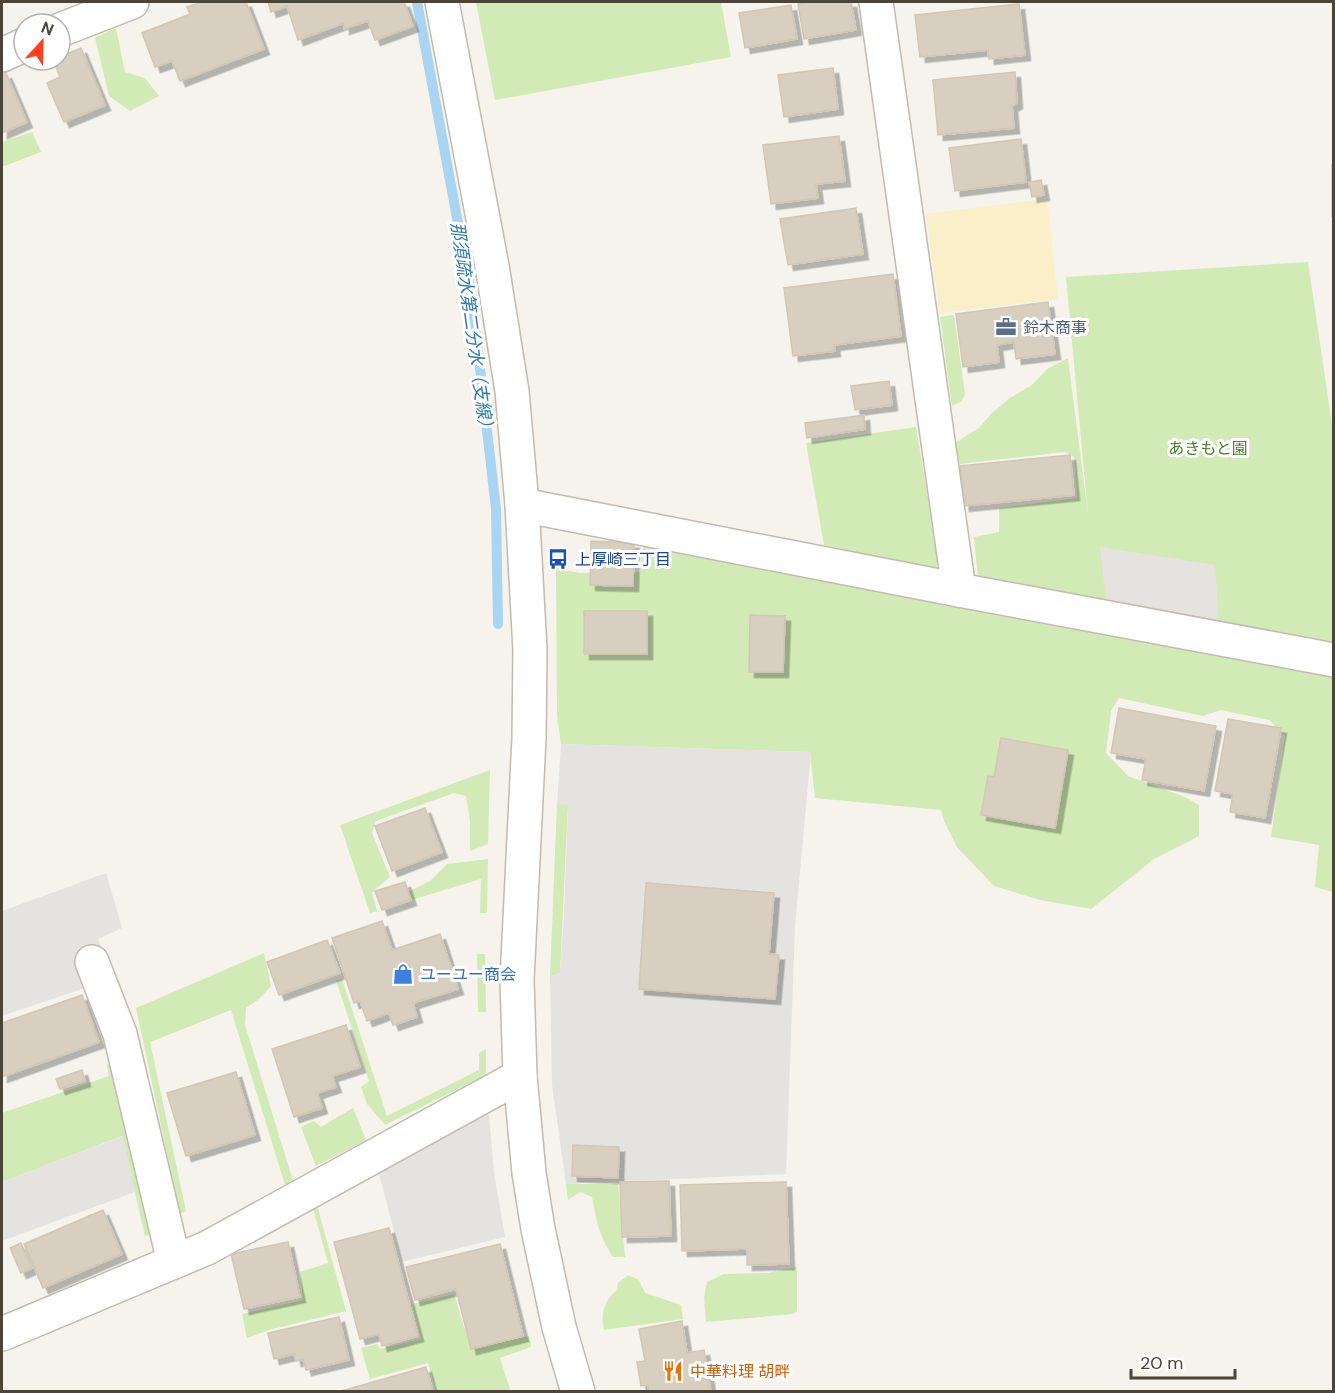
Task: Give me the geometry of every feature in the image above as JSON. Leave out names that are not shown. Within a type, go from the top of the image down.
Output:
[{"type":"street","points":[[72,25],[132,2]]},
{"type":"street","points":[[442,2],[494,278],[512,391],[522,505],[530,650],[529,738],[517,981],[520,1076],[529,1173],[538,1229],[559,1327],[578,1392]]},
{"type":"street","points":[[876,2],[959,590]]},
{"type":"street","points":[[522,505],[1334,660]]},
{"type":"street","points":[[92,962],[120,1034],[174,1262]]},
{"type":"street","points":[[3,1329],[174,1262],[216,1243],[520,1076]]},
{"type":"green space","points":[[476,2],[721,2],[731,57],[495,100]]},
{"type":"green space","points":[[116,28],[125,72],[145,78],[159,96],[130,111],[109,96],[95,38]]},
{"type":"green space","points":[[32,132],[41,152],[2,167],[2,142]]},
{"type":"green space","name":"あきもと園","points":[[1308,262],[1334,438],[1333,648],[978,579],[974,537],[999,532],[999,508],[1077,498],[1074,457],[1065,452],[959,464],[955,443],[979,428],[991,414],[1010,398],[1032,385],[1047,369],[1068,358],[1088,514],[1066,277]]},
{"type":"green space","points":[[954,315],[965,394],[962,401],[952,406],[940,317]]},
{"type":"green space","points":[[916,427],[939,564],[933,569],[824,545],[806,443]]},
{"type":"green space","points":[[644,539],[1333,668],[1333,892],[1315,887],[1319,845],[1271,837],[1285,736],[1269,720],[1221,710],[1203,716],[1119,698],[1111,711],[1106,753],[1128,776],[1185,797],[1199,805],[1199,836],[1154,859],[1091,909],[1040,900],[994,886],[957,847],[941,810],[815,798],[810,752],[561,744],[557,716],[556,568],[579,573],[640,572]]},
{"type":"green space","points":[[490,770],[488,844],[470,851],[470,821],[466,796],[454,793],[376,821],[372,833],[390,877],[372,892],[377,911],[370,913],[340,825]]},
{"type":"green space","points":[[557,804],[568,804],[560,973],[550,977]]},
{"type":"green space","points":[[488,859],[487,913],[480,913],[481,879],[411,900],[408,892],[430,881],[447,864]]},
{"type":"green space","points":[[264,953],[271,986],[259,999],[246,1008],[245,1025],[293,1181],[285,1185],[231,1010],[150,1042],[186,1211],[180,1214],[136,1008]]},
{"type":"green space","points":[[477,954],[485,954],[486,1012],[478,1012]]},
{"type":"green space","points":[[342,979],[387,1116],[479,1070],[479,1053],[486,1049],[486,1075],[385,1125],[367,1104],[361,1087],[369,1081],[336,980]]},
{"type":"green space","points":[[111,1061],[151,1233],[145,1237],[122,1136],[2,1182],[2,1113],[109,1076],[107,1065]]},
{"type":"green space","points":[[353,1108],[366,1140],[316,1166],[301,1127],[314,1121],[321,1127]]},
{"type":"green space","points":[[566,1184],[618,1184],[625,1257],[613,1257],[608,1249],[599,1228],[592,1197],[580,1192],[568,1200]]},
{"type":"green space","points":[[311,1201],[317,1205],[346,1311],[269,1330],[247,1338],[242,1314],[303,1300],[300,1272],[328,1263]]},
{"type":"green space","points":[[797,1267],[797,1311],[793,1314],[706,1322],[704,1298],[707,1282],[724,1274],[768,1273]]},
{"type":"green space","points":[[628,1275],[639,1280],[645,1293],[681,1305],[683,1319],[604,1330],[603,1314],[606,1304],[616,1291],[618,1283]]},
{"type":"green space","points":[[454,1294],[471,1349],[529,1336],[531,1347],[500,1358],[511,1392],[436,1391],[428,1363],[370,1379],[361,1348],[377,1344],[380,1349],[421,1339],[412,1304]]},
{"type":"sand","points":[[1047,199],[1058,299],[940,313],[926,214]]},
{"type":"shaded area","points":[[1100,547],[1215,565],[1219,622],[1106,601]]},
{"type":"shaded area","points":[[561,744],[811,752],[795,927],[786,1174],[566,1184],[552,1085],[550,977],[560,973],[564,916],[568,805],[557,804]]},
{"type":"shaded area","points":[[106,873],[122,928],[98,939],[111,979],[2,1016],[2,911]]},
{"type":"shaded area","points":[[484,1111],[489,1115],[494,1173],[505,1237],[402,1262],[378,1170]]},
{"type":"shaded area","points":[[123,1136],[135,1192],[2,1241],[2,1182]]},
{"type":"building","points":[[202,2],[246,2],[264,49],[180,81],[172,61],[155,67],[142,33],[190,14],[187,7]]},
{"type":"building","points":[[268,2],[404,2],[413,26],[375,40],[368,21],[344,29],[344,23],[298,40],[287,6],[271,12]]},
{"type":"building","points":[[851,2],[856,30],[804,39],[798,4]]},
{"type":"building","points":[[1019,4],[1025,55],[989,59],[988,50],[920,57],[915,15]]},
{"type":"building","points":[[791,5],[797,39],[745,48],[739,13]]},
{"type":"building","points":[[81,48],[105,105],[64,122],[47,83],[60,77],[58,72],[72,72],[72,52]]},
{"type":"building","points":[[833,68],[838,109],[784,117],[778,75]]},
{"type":"building","points":[[1015,72],[1017,103],[1012,106],[1014,128],[938,135],[933,80]]},
{"type":"building","points":[[6,73],[27,122],[2,133],[2,75]]},
{"type":"building","points":[[839,136],[845,181],[816,184],[818,198],[771,204],[763,145]]},
{"type":"building","points":[[1021,139],[1026,182],[955,191],[949,148]]},
{"type":"building","points":[[1332,165],[1334,165],[1334,217],[1332,217]]},
{"type":"building","points":[[1041,180],[1044,195],[1032,197],[1029,182]]},
{"type":"building","points":[[856,208],[863,254],[788,265],[780,219]]},
{"type":"building","points":[[893,274],[901,336],[834,345],[835,351],[793,356],[784,288]]},
{"type":"building","points":[[1048,302],[1055,354],[1016,359],[1014,342],[997,345],[999,362],[963,367],[956,314]]},
{"type":"building","points":[[889,381],[892,405],[855,410],[851,386]]},
{"type":"building","points":[[864,415],[865,429],[807,438],[805,423]]},
{"type":"building","points":[[1070,455],[1074,495],[964,506],[960,466]]},
{"type":"building","points":[[591,541],[634,543],[633,586],[590,585]]},
{"type":"building","points":[[584,611],[647,611],[647,654],[584,654]]},
{"type":"building","points":[[750,615],[785,616],[783,672],[749,672]]},
{"type":"building","points":[[1119,708],[1216,726],[1204,791],[1142,780],[1146,759],[1111,753]]},
{"type":"building","points":[[1228,719],[1281,728],[1265,818],[1230,812],[1233,794],[1215,791]]},
{"type":"building","points":[[1001,738],[1068,750],[1055,828],[981,815],[988,776],[994,777]]},
{"type":"building","points":[[425,808],[442,852],[392,871],[375,826]]},
{"type":"building","points":[[405,882],[411,900],[382,910],[375,891]]},
{"type":"building","points":[[646,883],[774,893],[769,954],[779,955],[775,999],[639,989]]},
{"type":"building","points":[[382,921],[392,950],[440,934],[458,989],[413,1003],[417,1017],[393,1025],[389,1013],[367,1021],[360,1001],[354,1003],[332,938]]},
{"type":"building","points":[[327,940],[340,973],[279,995],[267,962]]},
{"type":"building","points":[[82,995],[99,1042],[2,1077],[2,1023]]},
{"type":"building","points":[[346,1025],[360,1067],[332,1076],[336,1087],[317,1093],[322,1108],[294,1117],[272,1049]]},
{"type":"building","points":[[82,1070],[85,1081],[60,1089],[56,1079]]},
{"type":"building","points":[[236,1072],[255,1135],[186,1156],[167,1093]]},
{"type":"building","points":[[573,1145],[619,1147],[618,1178],[572,1176]]},
{"type":"building","points":[[669,1181],[671,1236],[622,1237],[620,1182]]},
{"type":"building","points":[[786,1182],[789,1264],[747,1265],[747,1249],[682,1251],[680,1185]]},
{"type":"building","points":[[103,1210],[122,1254],[43,1288],[24,1244]]},
{"type":"building","points":[[389,1228],[418,1336],[382,1346],[379,1334],[360,1339],[334,1242]]},
{"type":"building","points":[[288,1242],[300,1297],[244,1309],[231,1254]]},
{"type":"building","points":[[21,1243],[32,1268],[21,1273],[10,1248]]},
{"type":"building","points":[[500,1244],[523,1336],[471,1349],[456,1289],[415,1300],[406,1267]]},
{"type":"building","points":[[339,1317],[349,1360],[306,1370],[303,1359],[296,1361],[294,1354],[274,1359],[268,1333]]},
{"type":"building","points":[[682,1321],[687,1353],[704,1350],[711,1392],[649,1392],[648,1385],[641,1386],[637,1362],[645,1361],[639,1329]]},
{"type":"building","points":[[426,1367],[433,1392],[341,1392],[341,1391]]},
{"type":"waterway","name":"那須疏水第二分水（支線）","points":[[417,2],[472,299],[496,509],[498,624]]},
{"type":"place","name":"鈴木商事","points":[[1006,327]]},
{"type":"place","name":"上厚崎三丁目","points":[[558,559]]},
{"type":"place","name":"ユーユー商会","points":[[403,974]]},
{"type":"place","name":"中華料理 胡畔","points":[[673,1371]]}]
